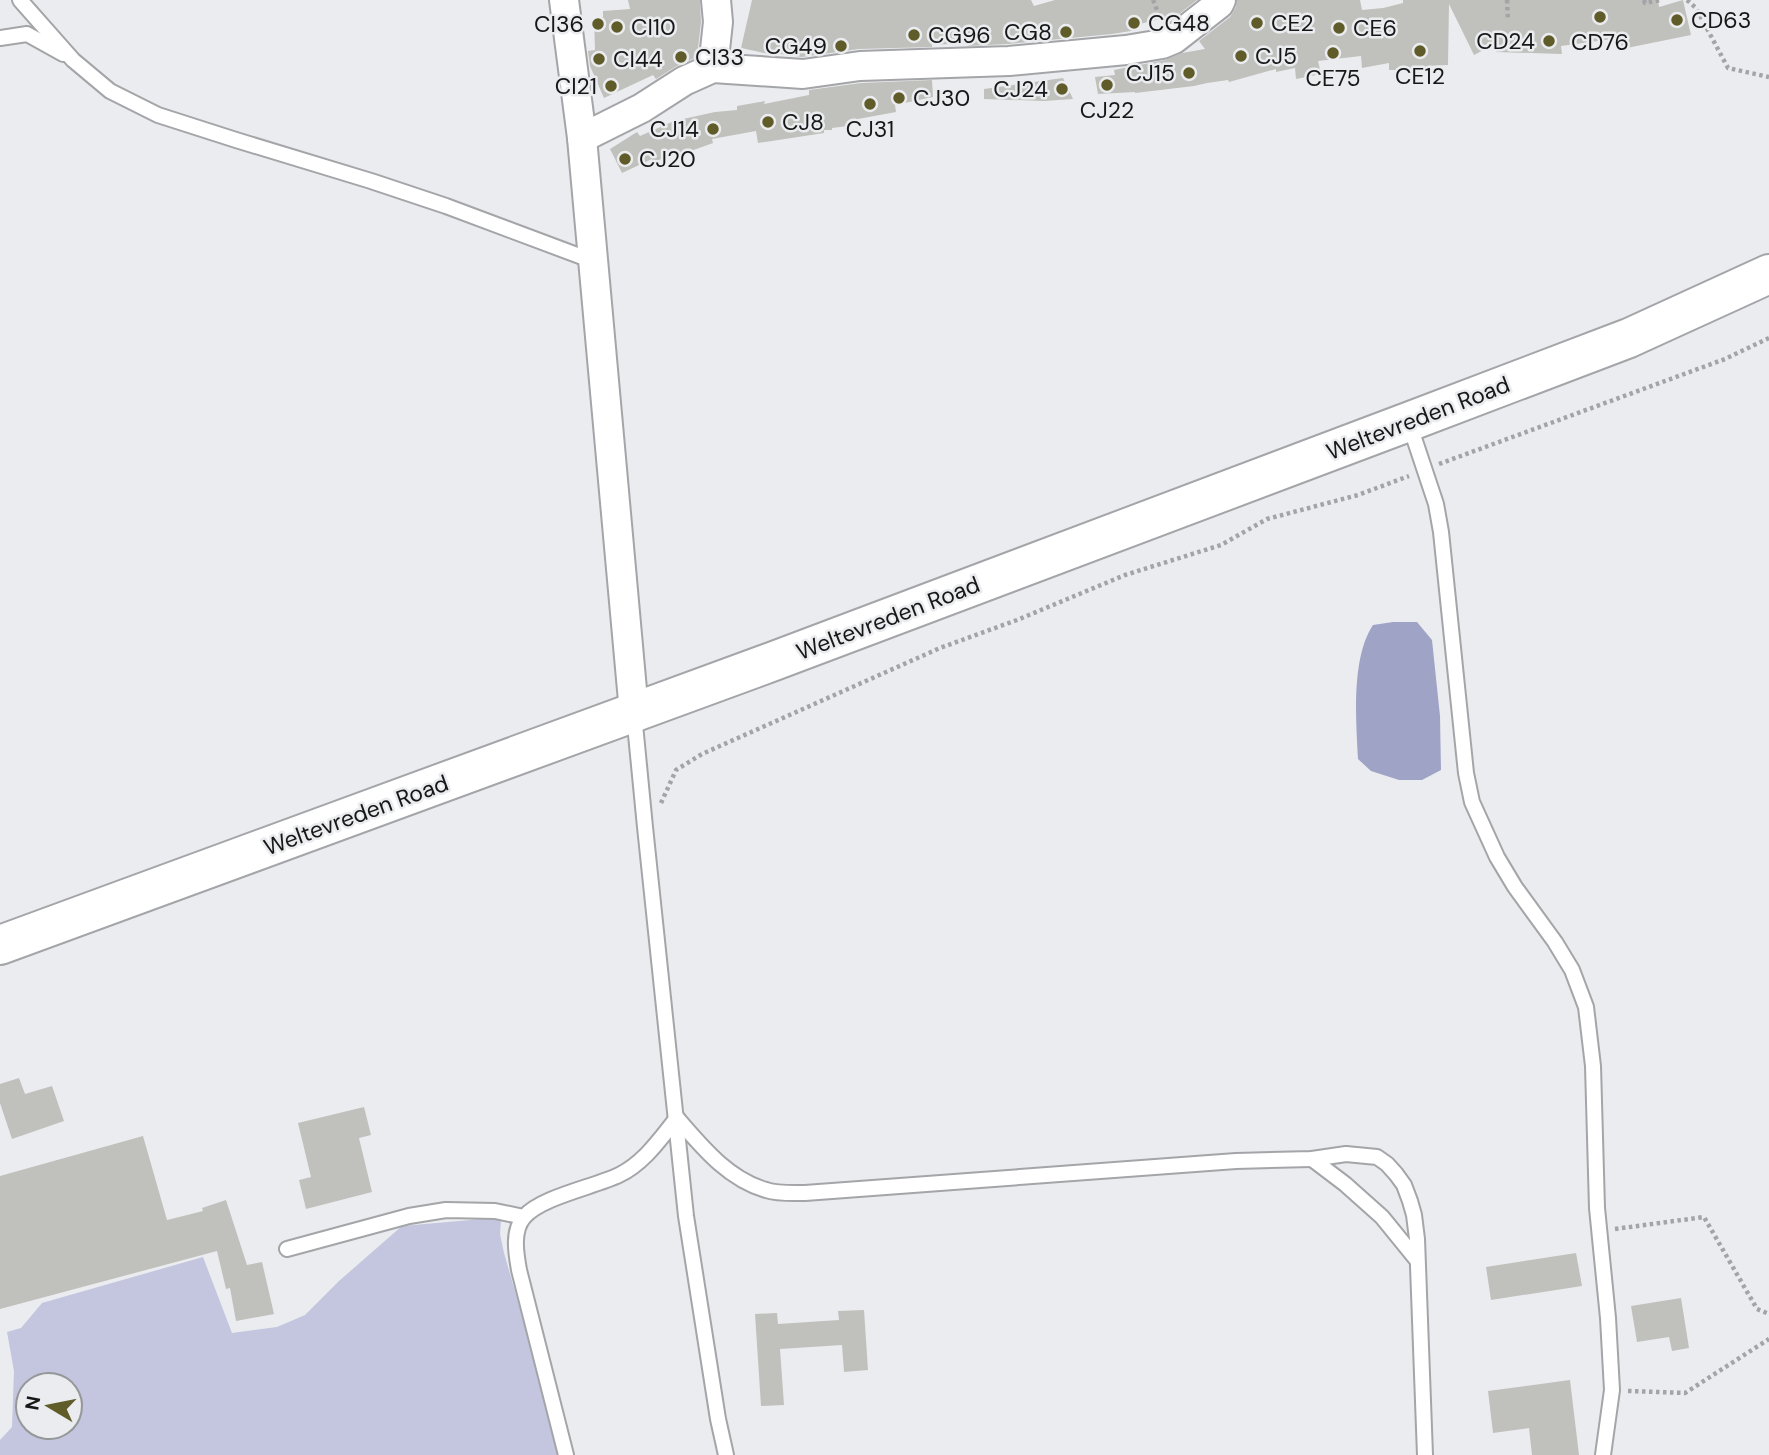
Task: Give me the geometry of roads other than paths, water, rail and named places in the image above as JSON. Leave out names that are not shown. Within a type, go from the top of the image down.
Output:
[{"type":"street","points":[[564,0],[582,138],[634,712]]},
{"type":"street","points":[[713,68],[717,11],[739,0]]},
{"type":"street","points":[[582,138],[642,108],[684,81],[713,68],[803,74],[860,66],[1009,61],[1126,50],[1162,44],[1174,39],[1221,0]]},
{"type":"street","name":"Weltevreden Road","points":[[0,945],[634,712],[1408,422],[1629,338],[1769,274]]},
{"type":"lane","points":[[20,0],[73,60],[110,91],[158,115],[396,189],[593,261]]},
{"type":"lane","points":[[0,38],[27,34],[73,60]]},
{"type":"lane","points":[[1408,422],[1436,504],[1441,532],[1466,773],[1472,802],[1503,867],[1572,970],[1586,1007],[1593,1066],[1597,1208],[1612,1390],[1603,1455]]},
{"type":"lane","points":[[634,712],[686,1216],[726,1455]]},
{"type":"lane","points":[[677,1118],[705,1151],[739,1179],[768,1191],[805,1194],[1223,1162],[1312,1159],[1346,1154],[1377,1157],[1387,1164],[1404,1185],[1414,1215],[1425,1455]]},
{"type":"lane","points":[[566,1455],[519,1270],[516,1235],[524,1217],[542,1204],[621,1175],[650,1153],[677,1118]]},
{"type":"lane","points":[[1312,1159],[1382,1217],[1417,1261]]},
{"type":"lane","points":[[287,1250],[409,1216],[446,1210],[495,1212],[524,1217]]},
{"type":"place","name":"CD76","points":[[1600,17]]},
{"type":"place","name":"CD63","points":[[1677,20]]},
{"type":"place","name":"CG48","points":[[1134,23]]},
{"type":"place","name":"CE2","points":[[1257,23]]},
{"type":"place","name":"CI36","points":[[598,24]]},
{"type":"place","name":"CI10","points":[[617,27]]},
{"type":"place","name":"CE6","points":[[1339,28]]},
{"type":"place","name":"CG8","points":[[1066,32]]},
{"type":"place","name":"CG96","points":[[914,35]]},
{"type":"place","name":"CD24","points":[[1549,41]]},
{"type":"place","name":"CG49","points":[[841,46]]},
{"type":"place","name":"CE12","points":[[1420,51]]},
{"type":"place","name":"CE75","points":[[1333,53]]},
{"type":"place","name":"CJ5","points":[[1241,56]]},
{"type":"place","name":"CI33","points":[[681,57]]},
{"type":"place","name":"CI44","points":[[599,59]]},
{"type":"place","name":"CJ15","points":[[1189,73]]},
{"type":"place","name":"CJ22","points":[[1107,85]]},
{"type":"place","name":"CI21","points":[[611,86]]},
{"type":"place","name":"CJ24","points":[[1062,89]]},
{"type":"place","name":"CJ30","points":[[899,98]]},
{"type":"place","name":"CJ31","points":[[870,104]]},
{"type":"place","name":"CJ8","points":[[768,122]]},
{"type":"place","name":"CJ14","points":[[713,129]]},
{"type":"place","name":"CJ20","points":[[625,159]]}]
